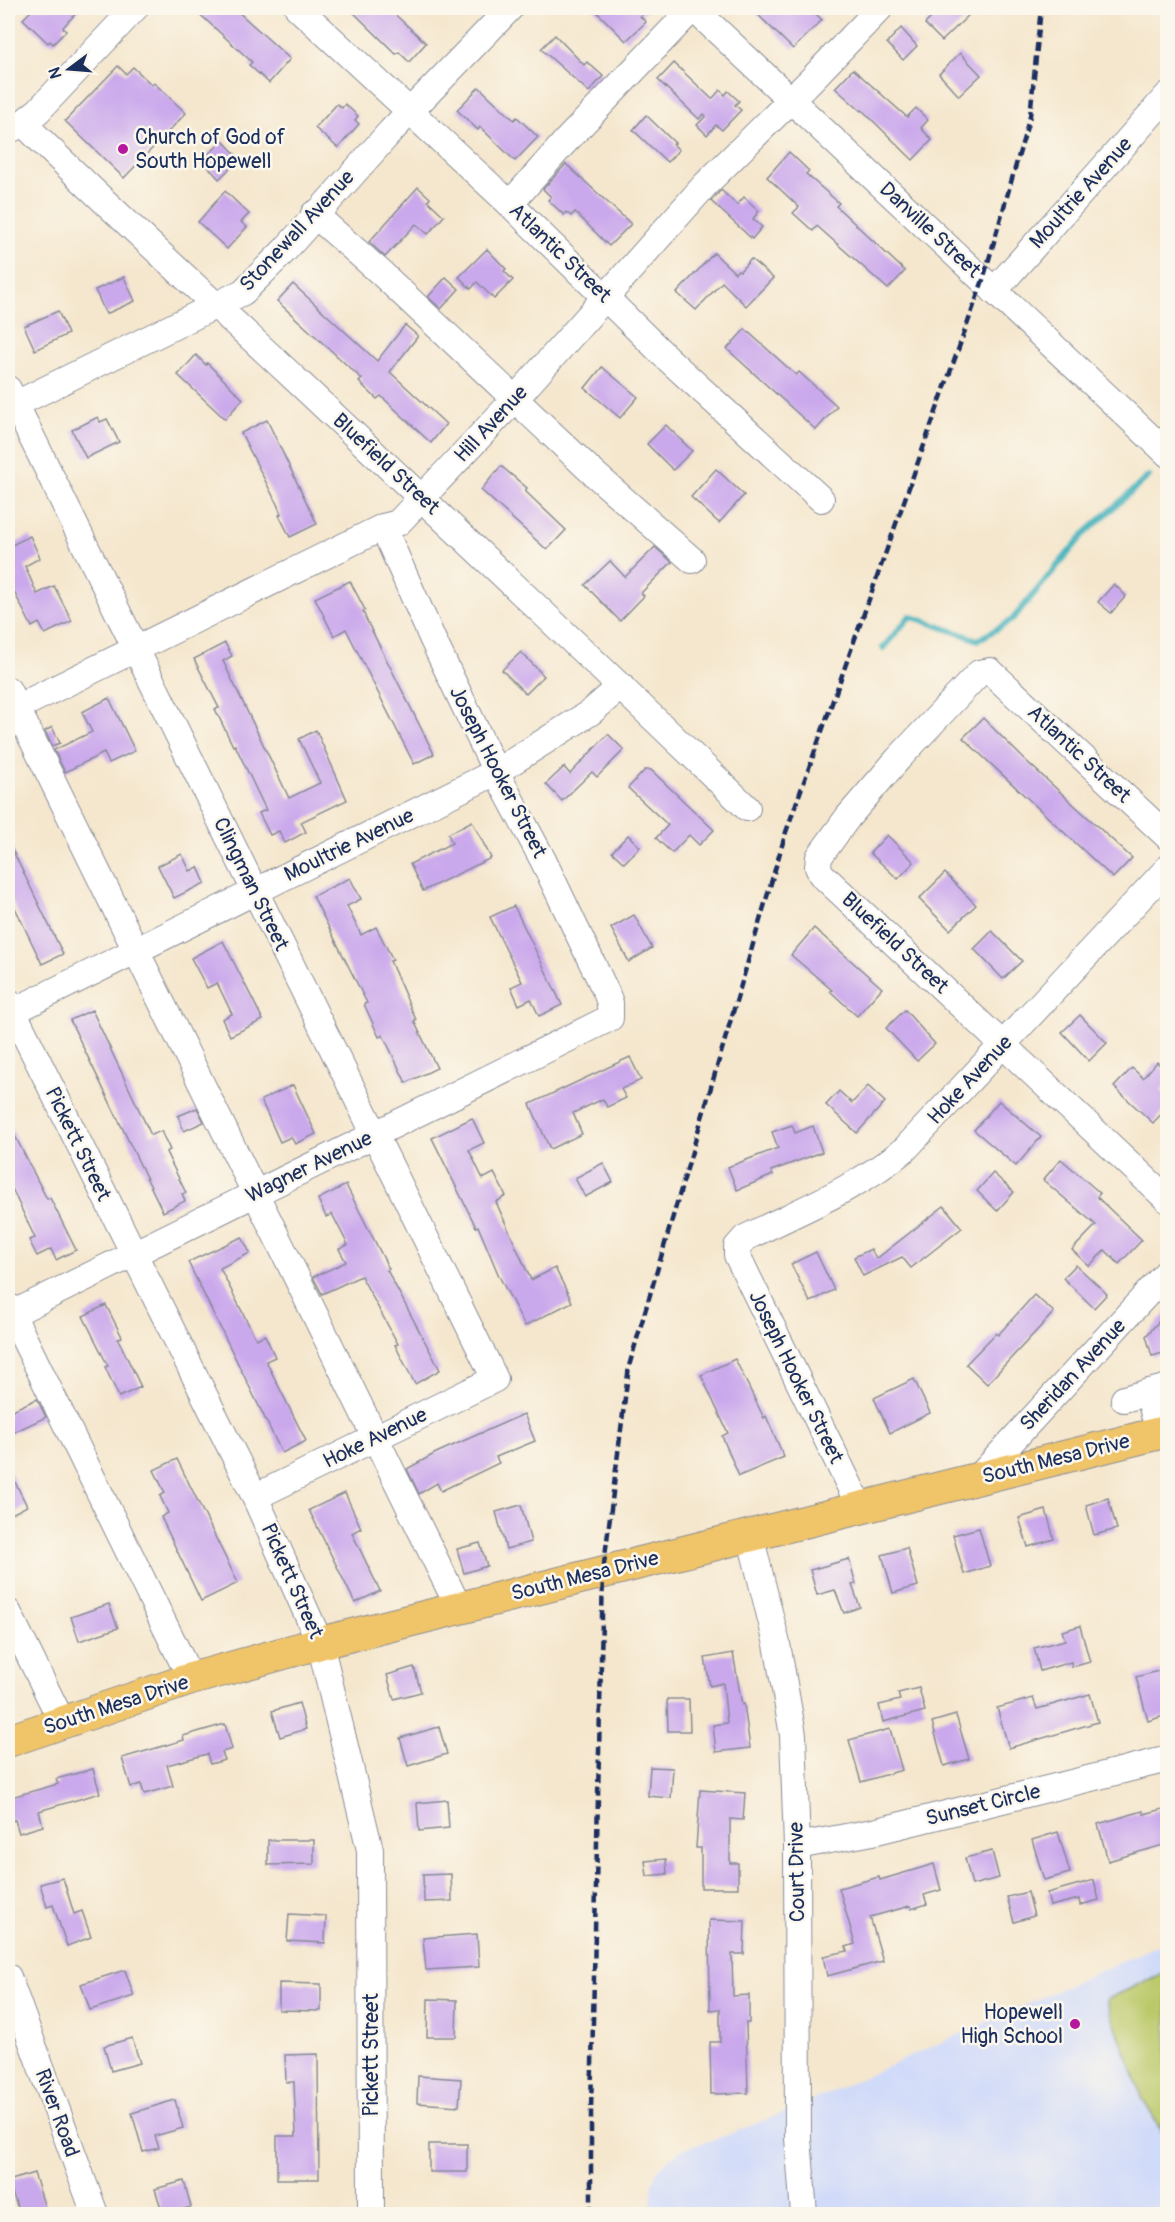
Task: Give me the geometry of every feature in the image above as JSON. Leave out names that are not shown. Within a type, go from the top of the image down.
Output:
[{"type":"main road","name":"South Mesa Drive","points":[[8,1741],[191,1679],[320,1643],[1163,1432]]},
{"type":"street","points":[[15,127],[38,111],[135,8]]},
{"type":"street","name":"Atlantic Street","points":[[298,8],[510,204],[668,359],[821,499]]},
{"type":"street","points":[[510,204],[564,143],[693,8]]},
{"type":"street","name":"Danville Street","points":[[693,8],[1167,454]]},
{"type":"street","name":"Hill Avenue","points":[[10,703],[135,649],[383,527],[398,523],[515,399],[705,185],[880,8]]},
{"type":"street","name":"Stonewall Avenue","points":[[10,401],[243,292],[501,11]]},
{"type":"street","name":"Moultrie Avenue","points":[[994,291],[1167,95]]},
{"type":"street","name":"Bluefield Street","points":[[15,127],[216,305],[621,686],[747,808]]},
{"type":"street","points":[[314,214],[380,272],[590,470],[692,560]]},
{"type":"street","name":"Clingman Street","points":[[10,401],[135,649],[495,1379]]},
{"type":"street","name":"Joseph Hooker Street","points":[[383,527],[433,640],[496,772],[543,860],[606,992],[610,1003],[610,1018]]},
{"type":"street","name":"Bluefield Street","points":[[990,672],[979,673],[898,759],[848,817],[819,857],[818,867],[821,874],[1167,1200]]},
{"type":"street","name":"Atlantic Street","points":[[990,672],[1167,837]]},
{"type":"street","name":"Moultrie Avenue","points":[[9,1009],[136,951],[496,772],[591,712],[621,686]]},
{"type":"street","points":[[10,703],[136,951],[459,1608]]},
{"type":"street","name":"Hoke Avenue","points":[[737,1247],[745,1238],[885,1166],[919,1136],[1167,868]]},
{"type":"street","name":"Pickett Street","points":[[9,1009],[255,1497],[320,1643],[370,1850],[371,2214]]},
{"type":"street","name":"Wagner Avenue","points":[[9,1312],[132,1254],[610,1018]]},
{"type":"street","name":"Joseph Hooker Street","points":[[737,1247],[736,1255],[860,1507]]},
{"type":"street","name":"Sheridan Avenue","points":[[978,1478],[1167,1271]]},
{"type":"street","points":[[9,1312],[191,1679]]},
{"type":"street","name":"Hoke Avenue","points":[[255,1497],[495,1379]]},
{"type":"street","points":[[1146,1393],[1163,1432]]},
{"type":"street","name":"Court Drive","points":[[750,1535],[777,1644],[793,1735],[797,1846],[798,2138],[804,2214]]},
{"type":"street","points":[[8,1612],[62,1722]]},
{"type":"street","name":"Sunset Circle","points":[[797,1846],[873,1832],[1167,1759]]},
{"type":"street","name":"River Road","points":[[8,1977],[95,2214]]},
{"type":"shaded area","name":"Hopewell High School","points":[[1167,1941],[1167,2214],[651,2214],[652,2183],[656,2173],[667,2160],[681,2150],[798,2107]]},
{"type":"green space","points":[[1167,1971],[1167,2140],[1143,2100],[1106,2000]]},
{"type":"building","points":[[34,8],[81,8],[64,26],[66,31],[53,44],[50,41],[48,43],[23,19]]},
{"type":"building","points":[[193,8],[234,8],[290,59],[269,83],[249,65],[252,62]]},
{"type":"building","points":[[349,8],[388,8],[426,43],[409,62],[399,52],[396,54]]},
{"type":"building","points":[[593,8],[649,8],[640,16],[646,22],[626,41]]},
{"type":"building","points":[[751,8],[810,8],[822,20],[793,49]]},
{"type":"building","points":[[941,8],[976,8],[942,41],[925,24]]},
{"type":"building","points":[[901,28],[917,46],[903,60],[887,43]]},
{"type":"building","points":[[555,35],[584,65],[587,62],[603,76],[589,92],[541,49]]},
{"type":"building","points":[[960,53],[981,75],[959,96],[939,74]]},
{"type":"building","points":[[674,63],[712,99],[720,90],[725,95],[728,91],[739,101],[735,105],[741,110],[722,130],[716,125],[707,135],[697,125],[706,116],[704,114],[699,119],[658,80]]},
{"type":"building","name":"Church of God of South Hopewell","points":[[118,66],[126,74],[133,67],[186,113],[124,178],[65,121]]},
{"type":"building","points":[[853,69],[907,117],[916,108],[928,120],[921,128],[932,140],[913,160],[862,110],[835,88]]},
{"type":"building","points":[[479,87],[514,120],[517,117],[538,137],[515,161],[480,127],[478,130],[457,110]]},
{"type":"building","points":[[337,104],[342,108],[345,104],[358,116],[355,120],[359,124],[338,148],[315,128]]},
{"type":"building","points":[[646,115],[675,143],[673,144],[679,150],[667,162],[633,130]]},
{"type":"building","points":[[223,141],[240,159],[219,179],[202,160]]},
{"type":"building","points":[[789,152],[809,171],[806,174],[839,203],[836,206],[905,271],[888,289],[817,226],[813,231],[793,213],[799,207],[767,177]]},
{"type":"building","points":[[566,164],[631,224],[609,246],[575,212],[571,216],[566,212],[564,215],[548,200],[551,197],[543,189]]},
{"type":"building","points":[[418,187],[430,198],[428,201],[444,216],[428,234],[416,224],[385,257],[369,242]]},
{"type":"building","points":[[721,190],[737,205],[744,197],[759,211],[753,219],[762,227],[752,239],[711,201]]},
{"type":"building","points":[[225,191],[249,214],[241,222],[247,227],[227,249],[198,222]]},
{"type":"building","points":[[487,249],[513,280],[494,299],[477,282],[471,289],[459,277]]},
{"type":"building","points":[[714,253],[735,273],[751,259],[773,278],[746,306],[722,282],[696,310],[677,293]]},
{"type":"building","points":[[124,277],[135,301],[106,314],[95,290]]},
{"type":"building","points":[[446,277],[459,289],[441,309],[428,297]]},
{"type":"building","points":[[293,284],[377,361],[405,325],[418,336],[390,372],[446,424],[431,443],[381,396],[377,399],[359,382],[362,379],[277,301]]},
{"type":"building","points":[[58,311],[68,334],[35,350],[24,326]]},
{"type":"building","points":[[745,329],[796,375],[799,372],[837,406],[816,430],[727,349]]},
{"type":"building","points":[[196,355],[243,399],[225,419],[178,375]]},
{"type":"building","points":[[602,367],[638,397],[620,418],[585,388]]},
{"type":"building","points":[[98,417],[100,422],[107,419],[119,442],[86,458],[72,430]]},
{"type":"building","points":[[267,420],[317,524],[290,537],[279,515],[281,514],[277,504],[241,433]]},
{"type":"building","points":[[666,425],[692,451],[673,470],[647,444]]},
{"type":"building","points":[[501,466],[527,488],[525,491],[566,530],[547,550],[481,490]]},
{"type":"building","points":[[716,469],[744,495],[719,523],[691,497]]},
{"type":"building","points":[[30,536],[40,558],[25,566],[37,594],[54,586],[72,621],[45,634],[39,623],[32,627],[8,580],[8,547]]},
{"type":"building","points":[[655,547],[672,562],[641,593],[644,596],[620,621],[585,585],[610,561],[625,577]]},
{"type":"building","points":[[350,581],[365,610],[363,611],[366,619],[434,754],[414,764],[346,629],[334,636],[315,598]]},
{"type":"building","points":[[1114,584],[1126,596],[1111,613],[1098,602]]},
{"type":"building","points":[[225,643],[232,656],[223,661],[289,798],[320,783],[299,739],[316,730],[347,800],[301,822],[306,832],[285,843],[279,831],[270,835],[259,813],[266,810],[215,709],[219,708],[194,659]]},
{"type":"building","points":[[521,652],[544,676],[526,694],[502,670]]},
{"type":"building","points":[[109,698],[135,751],[109,763],[104,753],[65,772],[54,750],[92,732],[82,712]]},
{"type":"building","points":[[983,718],[1132,858],[1113,878],[963,738]]},
{"type":"building","points":[[52,727],[60,743],[52,746],[45,731]]},
{"type":"building","points":[[608,734],[624,750],[597,777],[592,772],[562,801],[546,784],[564,767],[570,774]]},
{"type":"building","points":[[645,770],[651,770],[714,830],[699,845],[689,835],[672,853],[656,838],[668,825],[628,788]]},
{"type":"building","points":[[472,821],[491,858],[423,891],[410,864],[452,843],[448,834]]},
{"type":"building","points":[[628,835],[640,847],[624,863],[612,852]]},
{"type":"building","points":[[887,835],[914,862],[898,879],[870,853]]},
{"type":"building","points":[[8,841],[63,954],[42,964],[8,893]]},
{"type":"building","points":[[182,854],[190,871],[198,867],[205,883],[174,898],[158,866]]},
{"type":"building","points":[[945,873],[976,905],[950,930],[919,899]]},
{"type":"building","points":[[350,878],[361,899],[347,906],[361,935],[376,927],[393,960],[390,961],[416,1020],[414,1021],[437,1068],[406,1083],[383,1035],[379,1037],[364,1004],[367,1003],[313,896]]},
{"type":"building","points":[[514,906],[562,1005],[539,1016],[531,999],[519,1005],[511,987],[522,982],[490,917]]},
{"type":"building","points":[[634,915],[652,948],[629,962],[611,928]]},
{"type":"building","points":[[814,928],[882,988],[857,1016],[830,991],[832,990],[791,955]]},
{"type":"building","points":[[992,931],[1022,961],[1003,979],[974,949]]},
{"type":"building","points":[[223,941],[263,1020],[230,1036],[222,1019],[232,1014],[217,983],[207,988],[191,958]]},
{"type":"building","points":[[92,1010],[151,1135],[161,1131],[170,1150],[166,1152],[186,1193],[182,1194],[185,1201],[163,1212],[70,1020]]},
{"type":"building","points":[[905,1010],[935,1044],[917,1061],[886,1028]]},
{"type":"building","points":[[1080,1015],[1107,1043],[1089,1061],[1062,1032]]},
{"type":"building","points":[[630,1057],[641,1080],[621,1089],[626,1098],[607,1107],[603,1099],[573,1113],[582,1134],[550,1149],[530,1104]]},
{"type":"building","points":[[1157,1062],[1167,1072],[1167,1083],[1161,1090],[1167,1096],[1167,1108],[1153,1123],[1114,1087],[1132,1068],[1143,1078]]},
{"type":"building","points":[[293,1085],[316,1134],[295,1144],[291,1137],[280,1142],[261,1100]]},
{"type":"building","points":[[868,1086],[885,1102],[857,1133],[826,1105],[839,1091],[852,1103]]},
{"type":"building","points":[[999,1101],[1041,1137],[1016,1166],[974,1130]]},
{"type":"building","points":[[197,1108],[204,1122],[184,1131],[178,1116]]},
{"type":"building","points":[[472,1118],[484,1143],[469,1150],[483,1179],[494,1173],[506,1196],[496,1202],[531,1280],[555,1268],[572,1302],[525,1326],[499,1276],[478,1226],[476,1227],[432,1138]]},
{"type":"building","points":[[8,1122],[76,1250],[56,1260],[51,1249],[37,1256],[29,1240],[35,1238],[8,1180]]},
{"type":"building","points":[[792,1125],[795,1133],[813,1126],[822,1152],[771,1171],[773,1175],[737,1190],[728,1167],[778,1148],[772,1132]]},
{"type":"building","points":[[1061,1159],[1100,1193],[1097,1197],[1142,1240],[1119,1264],[1105,1250],[1089,1266],[1072,1250],[1096,1225],[1043,1180]]},
{"type":"building","points":[[603,1163],[613,1182],[585,1197],[575,1178]]},
{"type":"building","points":[[993,1173],[1014,1192],[997,1211],[977,1191]]},
{"type":"building","points":[[346,1185],[389,1269],[387,1270],[440,1370],[415,1384],[395,1345],[398,1344],[361,1276],[322,1294],[313,1277],[346,1262],[339,1249],[348,1245],[332,1214],[326,1217],[318,1199]]},
{"type":"building","points":[[944,1206],[962,1228],[911,1268],[902,1257],[863,1276],[854,1257],[871,1249],[876,1259]]},
{"type":"building","points":[[242,1237],[250,1253],[220,1268],[256,1339],[265,1335],[275,1357],[266,1361],[306,1441],[282,1453],[188,1262]]},
{"type":"building","points":[[816,1252],[834,1290],[810,1302],[791,1264]]},
{"type":"building","points":[[1076,1265],[1107,1294],[1094,1308],[1063,1278]]},
{"type":"building","points":[[1034,1295],[1054,1312],[987,1384],[966,1364],[996,1333],[998,1335]]},
{"type":"building","points":[[106,1305],[122,1337],[118,1339],[141,1387],[119,1397],[105,1367],[108,1366],[83,1316]]},
{"type":"building","points":[[1167,1312],[1167,1352],[1152,1356],[1146,1336]]},
{"type":"building","points":[[735,1359],[764,1418],[766,1416],[784,1457],[739,1476],[722,1436],[728,1433],[701,1375]]},
{"type":"building","points":[[914,1379],[930,1413],[890,1433],[874,1398]]},
{"type":"building","points":[[37,1399],[46,1417],[8,1435],[8,1412]]},
{"type":"building","points":[[524,1414],[535,1441],[496,1457],[499,1463],[441,1491],[437,1483],[419,1494],[407,1469],[436,1453]]},
{"type":"building","points":[[177,1459],[238,1583],[201,1601],[161,1517],[168,1513],[160,1496],[165,1493],[154,1470]]},
{"type":"building","points":[[8,1468],[27,1506],[8,1516]]},
{"type":"building","points":[[345,1493],[361,1528],[352,1533],[380,1591],[355,1603],[309,1510]]},
{"type":"building","points":[[1108,1498],[1117,1529],[1094,1535],[1086,1505]]},
{"type":"building","points":[[521,1505],[531,1542],[506,1549],[496,1512]]},
{"type":"building","points":[[1046,1510],[1054,1539],[1028,1547],[1019,1518]]},
{"type":"building","points":[[979,1528],[990,1566],[964,1574],[953,1535]]},
{"type":"building","points":[[480,1543],[487,1566],[464,1573],[457,1549]]},
{"type":"building","points":[[907,1548],[918,1586],[893,1593],[882,1555]]},
{"type":"building","points":[[849,1559],[856,1584],[852,1585],[860,1607],[844,1613],[835,1590],[817,1595],[810,1570]]},
{"type":"building","points":[[109,1604],[118,1628],[79,1641],[71,1617]]},
{"type":"building","points":[[1080,1626],[1090,1662],[1072,1667],[1071,1662],[1040,1671],[1034,1648],[1065,1640],[1062,1631]]},
{"type":"building","points":[[733,1653],[742,1705],[744,1704],[750,1748],[716,1752],[713,1725],[727,1723],[723,1683],[710,1686],[705,1658]]},
{"type":"building","points":[[414,1667],[421,1692],[394,1699],[387,1675]]},
{"type":"building","points":[[1162,1670],[1167,1688],[1167,1715],[1148,1721],[1136,1677]]},
{"type":"building","points":[[919,1688],[925,1711],[883,1722],[879,1705],[900,1700],[898,1693]]},
{"type":"building","points":[[1090,1694],[1098,1722],[1009,1748],[997,1708],[1033,1698],[1037,1709]]},
{"type":"building","points":[[667,1699],[689,1699],[690,1731],[668,1731]]},
{"type":"building","points":[[299,1703],[306,1729],[280,1737],[272,1711]]},
{"type":"building","points":[[956,1715],[969,1759],[944,1766],[932,1722]]},
{"type":"building","points":[[225,1724],[232,1749],[222,1752],[225,1760],[210,1764],[207,1754],[167,1765],[173,1786],[144,1794],[141,1784],[131,1787],[122,1758],[184,1740],[183,1736]]},
{"type":"building","points":[[439,1727],[447,1754],[408,1766],[400,1738]]},
{"type":"building","points":[[890,1729],[902,1770],[861,1782],[849,1740]]},
{"type":"building","points":[[650,1767],[673,1768],[671,1798],[648,1796]]},
{"type":"building","points":[[93,1769],[100,1793],[39,1811],[43,1826],[19,1833],[15,1820],[8,1822],[8,1798],[58,1784],[56,1779]]},
{"type":"building","points":[[700,1790],[745,1793],[743,1820],[730,1819],[730,1863],[738,1863],[738,1888],[701,1888],[701,1848],[696,1848]]},
{"type":"building","points":[[447,1800],[449,1828],[419,1831],[417,1803]]},
{"type":"building","points":[[1167,1808],[1167,1844],[1108,1861],[1098,1824],[1143,1811],[1144,1814]]},
{"type":"building","points":[[1058,1832],[1070,1873],[1044,1880],[1032,1840]]},
{"type":"building","points":[[268,1840],[314,1840],[314,1864],[268,1865]]},
{"type":"building","points":[[992,1851],[999,1878],[972,1885],[965,1858]]},
{"type":"building","points":[[666,1859],[667,1874],[647,1876],[645,1861]]},
{"type":"building","points":[[934,1864],[941,1890],[924,1895],[927,1904],[911,1909],[910,1906],[870,1917],[883,1961],[827,1976],[823,1956],[848,1951],[846,1947],[855,1944],[839,1888],[879,1877],[880,1880]]},
{"type":"building","points":[[451,1874],[452,1901],[424,1902],[423,1875]]},
{"type":"building","points":[[63,1878],[74,1914],[82,1911],[91,1937],[67,1946],[53,1905],[47,1907],[40,1884]]},
{"type":"building","points":[[1094,1880],[1099,1900],[1080,1905],[1079,1899],[1050,1906],[1047,1893]]},
{"type":"building","points":[[1028,1892],[1034,1916],[1014,1922],[1007,1897]]},
{"type":"building","points":[[289,1914],[326,1916],[325,1943],[287,1941]]},
{"type":"building","points":[[709,1920],[745,1921],[744,1954],[732,1954],[733,1996],[749,1995],[749,2023],[746,2023],[748,2093],[711,2094],[710,2042],[720,2042],[720,2009],[710,2010]]},
{"type":"building","points":[[477,1934],[479,1967],[426,1970],[423,1938]]},
{"type":"building","points":[[125,1970],[134,1996],[90,2010],[81,1984]]},
{"type":"building","points":[[279,1983],[321,1984],[321,2011],[279,2010]]},
{"type":"building","points":[[428,1999],[457,2000],[456,2037],[427,2037]]},
{"type":"building","points":[[132,2038],[140,2063],[111,2071],[104,2046]]},
{"type":"building","points":[[318,2054],[319,2179],[277,2179],[277,2136],[296,2136],[294,2082],[286,2082],[285,2055]]},
{"type":"building","points":[[418,2076],[461,2079],[459,2106],[417,2103]]},
{"type":"building","points":[[175,2100],[183,2128],[155,2136],[159,2148],[143,2152],[132,2113]]},
{"type":"building","points":[[429,2144],[467,2144],[467,2172],[429,2172]]},
{"type":"building","points":[[34,2173],[47,2214],[20,2214],[8,2181]]},
{"type":"building","points":[[184,2181],[191,2207],[163,2214],[155,2189]]},
{"type":"waterway","points":[[883,648],[910,616],[978,640],[1012,620],[1084,534],[1149,476]]},
{"type":"railway","points":[[591,2214],[591,2111],[603,1572],[629,1366],[786,832],[983,280],[1030,116],[1041,8]]},
{"type":"place","name":"Church of God of South Hopewell","points":[[123,149]]},
{"type":"place","name":"Hopewell High School","points":[[1075,2024]]}]
